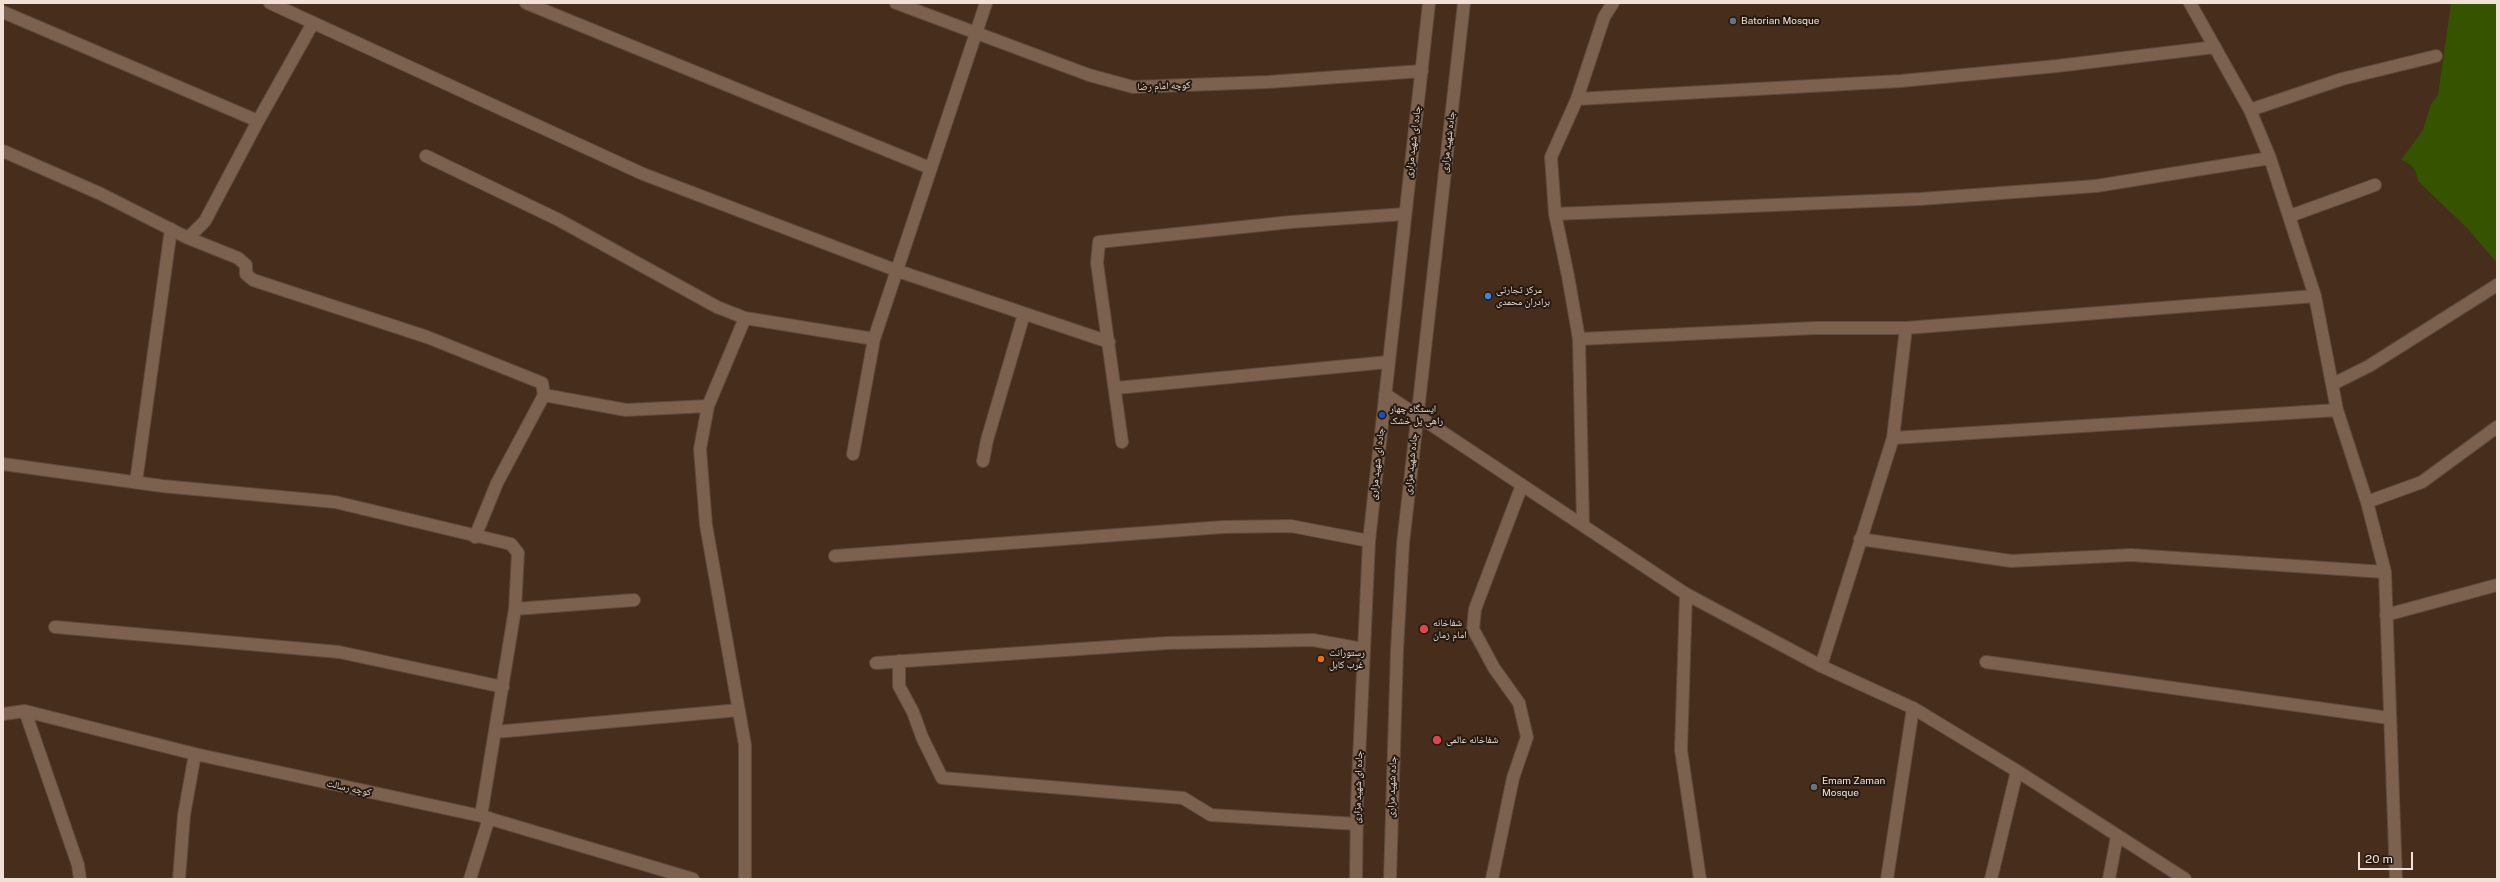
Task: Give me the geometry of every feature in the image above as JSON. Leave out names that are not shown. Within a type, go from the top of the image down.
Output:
[{"type":"street","points":[[270,3],[643,174],[898,271],[1108,342]]},
{"type":"street","points":[[526,3],[930,168]]},
{"type":"street","name":"کوچه امام رضا","points":[[896,3],[1089,75],[1133,87],[1268,82],[1422,71]]},
{"type":"street","points":[[852,454],[874,339],[898,271],[930,168],[986,3]]},
{"type":"street","name":"جاده ای شهید مزاری","points":[[1356,879],[1363,649],[1369,541],[1429,3]]},
{"type":"street","name":"جاده شهید مزاری","points":[[1390,879],[1397,643],[1403,544],[1416,414],[1464,3]]},
{"type":"street","points":[[1583,525],[1579,339],[1555,214],[1551,157],[1577,99],[1604,17],[1613,3]]},
{"type":"street","points":[[2190,3],[2250,110],[2270,158],[2290,216],[2315,296],[2337,410],[2367,502],[2385,572],[2389,718],[2396,879]]},
{"type":"street","points":[[3,12],[258,121]]},
{"type":"street","points":[[188,238],[205,221],[258,121],[313,23]]},
{"type":"street","points":[[1577,99],[1901,81],[2057,66],[2215,47]]},
{"type":"street","points":[[2250,110],[2342,80],[2436,56]]},
{"type":"street","points":[[3,151],[101,194],[188,238],[238,258],[246,265],[246,274],[253,280],[427,337],[511,369],[542,383],[544,396],[497,483],[475,537]]},
{"type":"street","points":[[426,156],[559,220],[716,307],[745,318],[874,339]]},
{"type":"street","points":[[1555,214],[1920,199],[2089,186],[2270,158]]},
{"type":"street","points":[[2290,216],[2374,185]]},
{"type":"street","points":[[1122,442],[1116,388],[1097,263],[1099,242],[1291,222],[1405,214]]},
{"type":"street","points":[[136,482],[171,229]]},
{"type":"street","points":[[2333,384],[2369,366],[2497,285]]},
{"type":"street","points":[[1579,339],[1816,328],[1906,328],[2315,296]]},
{"type":"street","points":[[983,461],[987,440],[1024,314]]},
{"type":"street","points":[[745,318],[708,406],[700,449],[706,525],[745,745],[745,879]]},
{"type":"street","points":[[1821,666],[1893,438],[1906,328]]},
{"type":"street","points":[[1116,388],[1388,362]]},
{"type":"street","points":[[1385,394],[1686,594],[1821,666],[1913,708],[2017,771],[2185,879]]},
{"type":"street","points":[[544,396],[626,410],[708,406]]},
{"type":"street","points":[[1893,438],[2337,410]]},
{"type":"street","points":[[2367,502],[2422,482],[2497,427]]},
{"type":"street","points":[[3,464],[136,482],[335,502],[475,537],[511,544],[518,553],[515,609],[495,732],[485,817],[470,879]]},
{"type":"street","points":[[1492,879],[1513,778],[1527,738],[1519,703],[1494,668],[1473,629],[1475,609],[1522,485]]},
{"type":"street","points":[[835,556],[1223,527],[1291,526],[1369,541]]},
{"type":"street","points":[[1860,539],[2011,561],[2131,554],[2385,572]]},
{"type":"street","points":[[2386,615],[2496,587]]},
{"type":"street","points":[[1686,594],[1681,750],[1700,879]]},
{"type":"street","points":[[515,609],[634,600]]},
{"type":"street","points":[[55,627],[339,652],[503,687]]},
{"type":"street","points":[[876,663],[1167,643],[1313,640],[1363,649]]},
{"type":"street","points":[[899,662],[899,686],[913,712],[922,737],[942,778],[1183,798],[1210,815],[1357,824]]},
{"type":"street","points":[[1986,662],[2389,718]]},
{"type":"street","points":[[1887,879],[1913,708]]},
{"type":"street","points":[[495,732],[739,710]]},
{"type":"street","points":[[25,712],[78,865],[80,879]]},
{"type":"street","name":"کوچه رسالت","points":[[3,714],[25,712],[195,754],[485,817],[660,874],[693,879]]},
{"type":"street","points":[[178,879],[184,815],[195,754]]},
{"type":"street","points":[[1991,879],[2017,771]]},
{"type":"street","points":[[2109,879],[2117,836]]},
{"type":"green space","points":[[2451,3],[2497,3],[2497,263],[2467,228],[2418,181],[2413,167],[2401,160],[2423,130],[2431,104],[2438,95]]},
{"type":"place","name":"Batorian Mosque","points":[[1733,21]]},
{"type":"place","name":"مرکز تجارتی برادران محمدی","points":[[1488,296]]},
{"type":"place","name":"ایستگاه چهار راهی پل خشک","points":[[1382,415]]},
{"type":"place","name":"شفاخانه امام زمان","points":[[1424,629]]},
{"type":"place","name":"رستورانت غرب کابل","points":[[1321,659]]},
{"type":"place","name":"شفاخانه عالمی","points":[[1437,740]]},
{"type":"place","name":"Emam Zaman Mosque","points":[[1814,787]]}]
